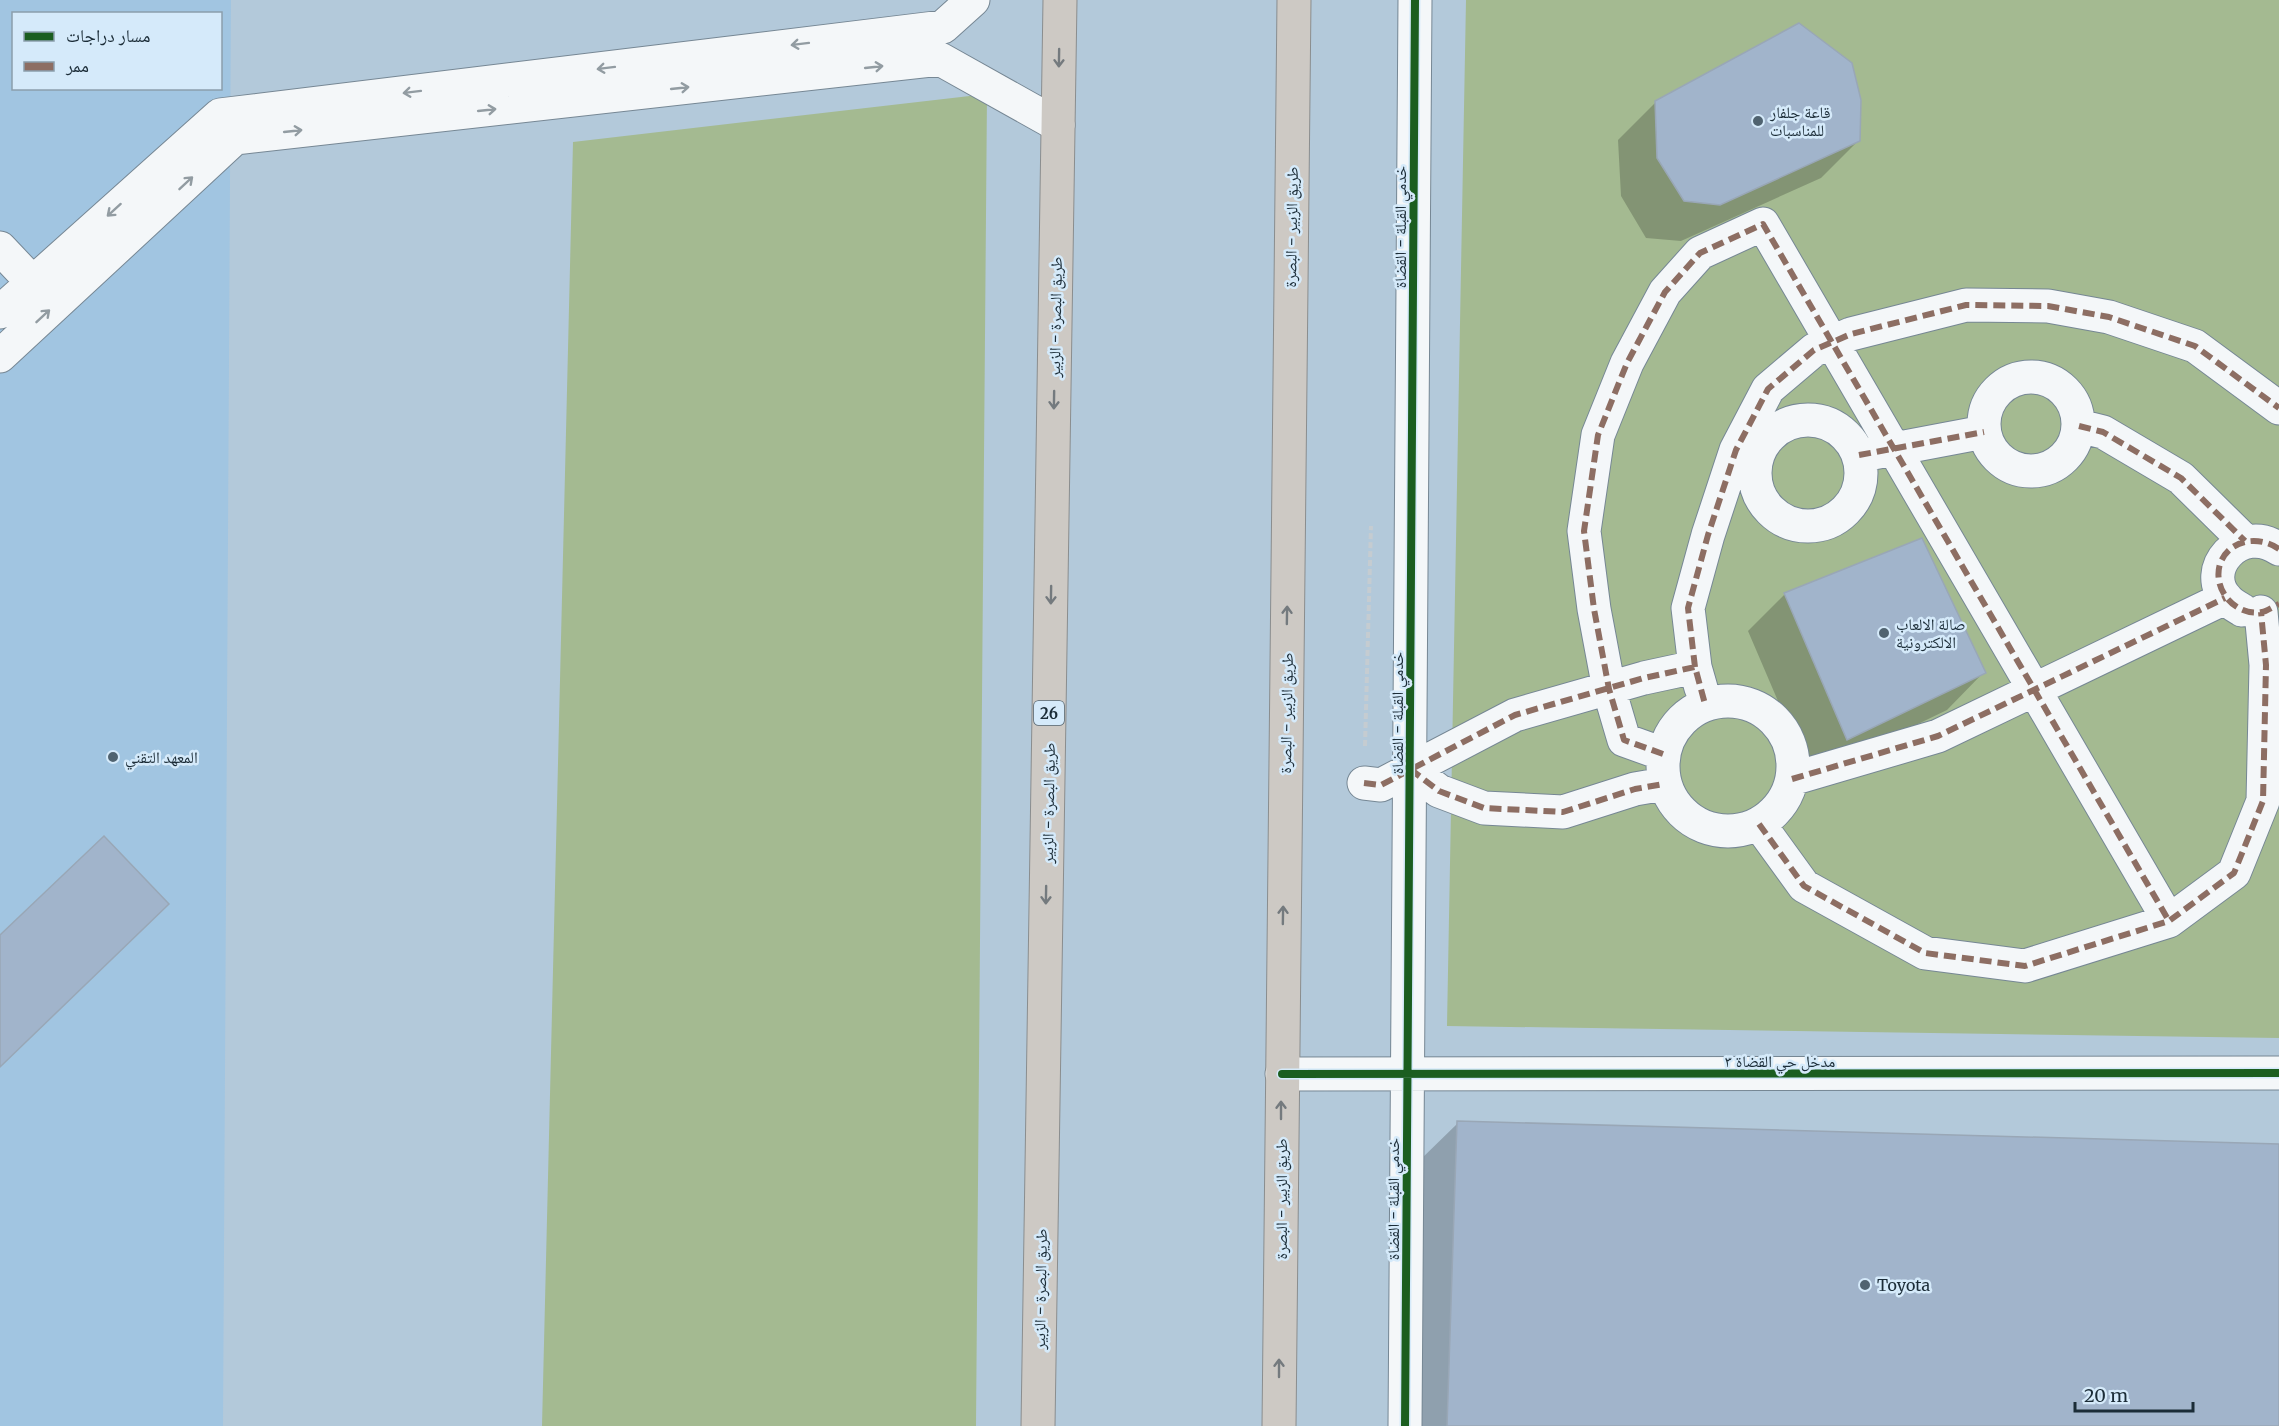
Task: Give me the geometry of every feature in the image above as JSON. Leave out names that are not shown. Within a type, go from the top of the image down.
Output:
[{"type":"highway","name":"طريق البصرة - الزبير","points":[[1038,1426],[1060,0]]},
{"type":"highway","name":"طريق الزبير - البصرة","points":[[1279,1426],[1293,0]]},
{"type":"street","points":[[0,312],[227,127],[944,27],[973,0]]},
{"type":"street","name":"خدمي القبلة - القضاة","points":[[1405,1426],[1415,0]]},
{"type":"street","points":[[0,356],[227,127],[940,59],[1058,125]]},
{"type":"street","points":[[1664,769],[1624,740],[1609,689],[1584,531],[1598,435],[1627,363],[1665,292],[1700,253],[1762,224],[2169,921]]},
{"type":"street","points":[[0,248],[33,283]]},
{"type":"street","points":[[1705,704],[1695,667],[1688,608],[1708,535],[1736,450],[1768,389],[1814,350],[1851,333],[1966,305],[2048,306],[2109,317],[2195,346],[2279,408]]},
{"type":"street","points":[[2027,376],[2054,381],[2073,400],[2079,426],[2073,448],[2056,466],[2034,472],[2011,468],[1993,453],[1984,432],[1986,408],[2002,386],[2027,376]]},
{"type":"street","points":[[2079,426],[2103,432],[2181,478],[2245,541]]},
{"type":"street","points":[[1859,455],[1984,432]]},
{"type":"street","points":[[1759,824],[1804,886],[1925,954],[2025,966],[2169,921],[2234,873],[2263,801],[2266,665],[2270,608],[2241,610],[2225,598],[2218,582],[2220,564],[2230,550],[2245,541],[2262,541],[2279,549]]},
{"type":"street","points":[[1792,779],[1938,736],[2225,598]]},
{"type":"street","points":[[1364,783],[1381,785],[1515,715],[1644,678],[1695,667]]},
{"type":"street","points":[[1728,700],[1751,704],[1771,716],[1785,734],[1793,756],[1792,779],[1785,797],[1774,812],[1759,824],[1737,831],[1713,830],[1691,821],[1674,805],[1664,769],[1671,733],[1686,716],[1705,704],[1728,700]]},
{"type":"street","points":[[1410,769],[1439,791],[1484,808],[1563,812],[1635,789],[1664,769]]},
{"type":"street","name":"مدخل حي القضاة ٣","points":[[1282,1074],[1407,1076],[2279,1072]]},
{"type":"shaded area","name":"المعهد التقني","points":[[0,0],[231,0],[223,1426],[0,1426]]},
{"type":"green space","points":[[1466,0],[2279,0],[2279,1038],[1447,1026]]},
{"type":"green space","points":[[987,94],[976,1426],[542,1426],[573,142]]},
{"type":"building","name":"قاعة جلفار للمناسبات","points":[[1799,23],[1852,63],[1861,100],[1860,141],[1720,205],[1684,201],[1657,158],[1655,101]]},
{"type":"building","name":"صالة الالعاب الالكترونية","points":[[1922,538],[1986,673],[1847,740],[1784,593]]},
{"type":"building","points":[[104,836],[169,904],[0,1067],[0,935]]},
{"type":"building","name":"Toyota","points":[[1457,1121],[2279,1144],[2279,1426],[1447,1426]]},
{"type":"marked path","points":[[1663,754],[1624,740],[1609,689],[1594,609],[1584,531],[1598,435],[1627,363],[1665,292],[1700,253],[1763,224],[2169,921]]},
{"type":"marked path","points":[[1695,667],[1688,608],[1708,535],[1736,450],[1768,389],[1814,350],[1851,334],[1966,305],[2048,306],[2109,317],[2195,346],[2279,408]]},
{"type":"marked path","points":[[2079,426],[2103,432],[2181,478],[2245,541]]},
{"type":"marked path","points":[[1859,455],[1984,432]]},
{"type":"marked path","points":[[2279,549],[2254,541],[2237,545],[2224,556],[2218,574],[2228,600],[2243,610],[2262,612],[2279,604]]},
{"type":"marked path","points":[[1792,779],[1938,736],[2225,598]]},
{"type":"marked path","points":[[1759,824],[1804,886],[1925,953],[2025,966],[2169,921],[2234,873],[2263,801],[2266,665],[2261,612]]},
{"type":"marked path","points":[[1364,783],[1381,785],[1515,715],[1644,678],[1695,667],[1705,704]]},
{"type":"marked path","points":[[1410,769],[1439,791],[1484,808],[1563,812],[1635,789],[1664,784]]},
{"type":"cycle path","points":[[1405,1426],[1415,0]]},
{"type":"cycle path","points":[[1282,1074],[2279,1073]]},
{"type":"place","name":"قاعة جلفار للمناسبات","points":[[1758,121]]},
{"type":"place","name":"صالة الالعاب الالكترونية","points":[[1884,633]]},
{"type":"place","name":"المعهد التقني","points":[[113,757]]},
{"type":"place","name":"Toyota","points":[[1865,1285]]}]
